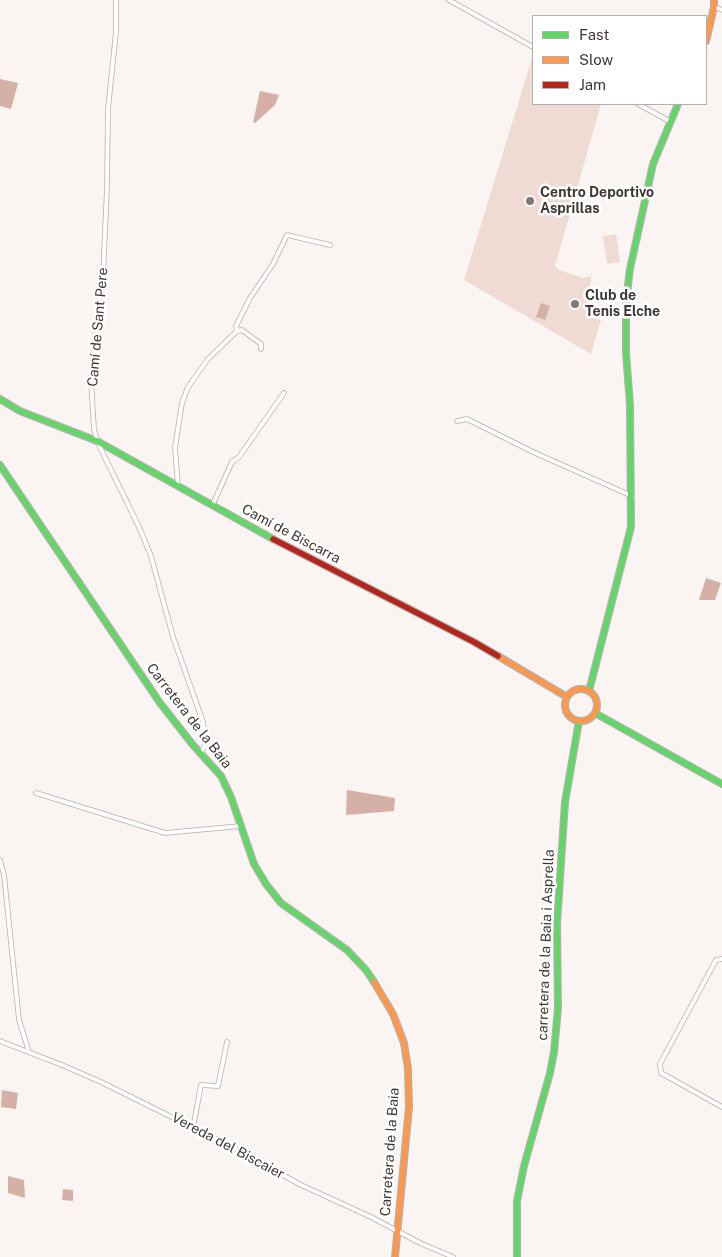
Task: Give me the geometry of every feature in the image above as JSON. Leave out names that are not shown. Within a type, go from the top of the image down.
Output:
[{"type":"main road","points":[[707,36],[714,3]]},
{"type":"main road","points":[[589,692],[630,527],[632,496],[630,405],[626,354],[626,301],[637,237],[654,164],[678,105]]},
{"type":"main road","name":"Camí de Biscarra","points":[[0,399],[20,411],[97,441],[261,533],[474,642],[567,697]]},
{"type":"main road","name":"Carretera de la Baia","points":[[0,465],[160,703],[221,776],[231,797],[254,864],[266,884],[281,903],[347,950],[366,970],[393,1014],[404,1043],[408,1069],[409,1107],[395,1257]]},
{"type":"main road","points":[[581,689],[589,692],[596,700],[595,713],[590,719],[579,722],[571,718],[565,705],[567,697],[576,690],[581,689]]},
{"type":"main road","points":[[595,713],[722,784]]},
{"type":"main road","name":"carretera de la Baia i Asprella","points":[[517,1257],[517,1201],[524,1166],[554,1052],[558,1008],[557,924],[564,811],[579,722]]},
{"type":"street","name":"Camí de Sant Pere","points":[[116,0],[116,32],[108,109],[103,276],[97,316],[92,381],[94,429],[97,441],[151,556],[173,637],[203,722],[206,736],[201,753]]},
{"type":"street","points":[[450,0],[532,45]]},
{"type":"street","points":[[714,3],[722,10]]},
{"type":"street","points":[[640,105],[671,122]]},
{"type":"street","points":[[237,331],[236,326],[250,298],[272,264],[287,235],[330,245]]},
{"type":"street","points":[[178,487],[175,448],[182,403],[188,388],[208,359],[237,331],[242,330],[261,344],[261,349]]},
{"type":"street","points":[[212,506],[232,462],[239,458],[284,393]]},
{"type":"street","points":[[457,421],[466,418],[532,452],[632,496]]},
{"type":"street","points":[[36,793],[165,833],[241,826]]},
{"type":"street","points":[[0,860],[4,875],[19,1020],[29,1052]]},
{"type":"street","points":[[722,959],[716,960],[660,1064],[661,1073],[722,1106]]},
{"type":"street","name":"Vereda del Biscaier","points":[[0,1041],[101,1082],[236,1149],[301,1185],[453,1257]]},
{"type":"street","points":[[193,1128],[201,1085],[218,1086],[227,1042]]},
{"type":"shaded area","name":"Centro Deportivo Asprillas","points":[[532,58],[532,105],[601,105],[555,266],[559,270],[583,278],[591,276],[591,284],[589,285],[594,297],[588,316],[601,320],[591,354],[464,280]]},
{"type":"shaded area","points":[[0,79],[18,83],[11,109],[0,106]]},
{"type":"shaded area","points":[[260,91],[279,95],[275,105],[255,123],[253,122]]},
{"type":"shaded area","points":[[616,234],[620,262],[607,264],[603,236]]},
{"type":"shaded area","points":[[541,303],[550,306],[545,320],[536,317]]},
{"type":"shaded area","points":[[706,578],[721,583],[715,600],[699,600]]},
{"type":"shaded area","points":[[347,790],[395,798],[394,811],[346,815]]},
{"type":"shaded area","points":[[2,1090],[18,1093],[16,1109],[1,1107]]},
{"type":"shaded area","points":[[8,1176],[24,1180],[25,1198],[8,1193]]},
{"type":"shaded area","points":[[63,1189],[73,1190],[73,1201],[62,1200]]},
{"type":"traffic: fast","points":[[589,691],[631,527],[630,405],[626,353],[626,301],[630,269],[653,164],[678,105]]},
{"type":"traffic: fast","points":[[0,399],[20,411],[97,441],[273,539]]},
{"type":"traffic: fast","points":[[0,465],[160,703],[193,745],[221,776],[231,797],[254,864],[266,884],[281,903],[347,950],[366,970],[374,982]]},
{"type":"traffic: fast","points":[[595,713],[722,784]]},
{"type":"traffic: fast","points":[[517,1257],[517,1201],[524,1166],[554,1052],[558,1008],[557,924],[565,802],[579,721]]},
{"type":"traffic: slow","points":[[707,37],[714,0]]},
{"type":"traffic: slow","points":[[498,656],[567,697]]},
{"type":"traffic: slow","points":[[581,689],[587,690],[592,694],[596,699],[597,705],[596,711],[592,716],[587,720],[581,721],[575,720],[570,716],[566,711],[565,705],[566,699],[570,694],[575,690],[581,689]]},
{"type":"traffic: slow","points":[[374,982],[393,1014],[404,1043],[408,1069],[409,1107],[395,1257]]},
{"type":"traffic: jam","points":[[273,539],[498,656]]},
{"type":"place","name":"Centro Deportivo Asprillas","points":[[530,201]]},
{"type":"place","name":"Club de Tenis Elche","points":[[575,304]]}]
